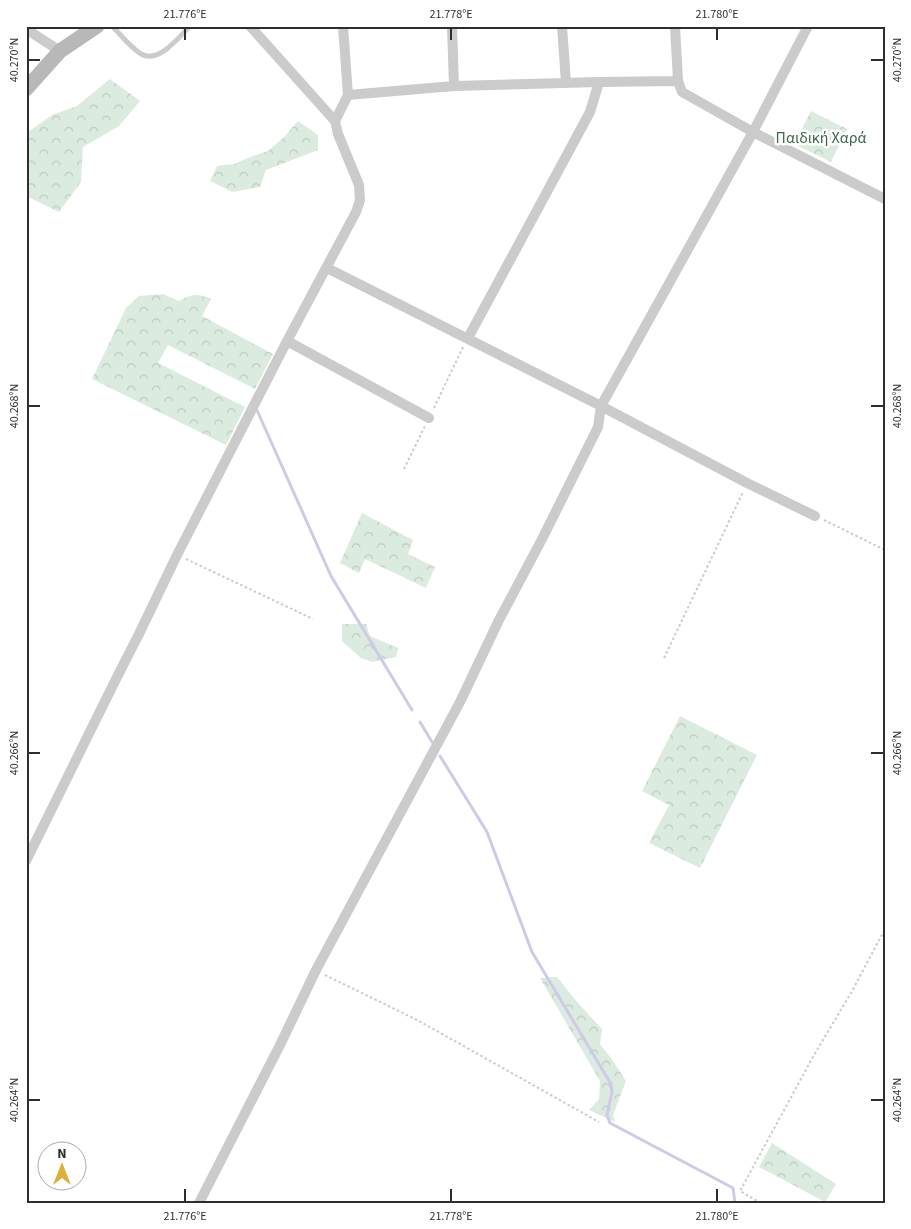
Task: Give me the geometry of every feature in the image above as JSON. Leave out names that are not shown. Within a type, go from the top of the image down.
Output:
[{"type":"main road","points":[[26,89],[60,51],[97,26]]},
{"type":"street","points":[[26,862],[177,555],[287,340],[356,212],[360,200],[359,185],[338,134],[335,120],[250,26]]},
{"type":"street","points":[[335,120],[348,95],[343,26]]},
{"type":"street","points":[[452,26],[454,86]]},
{"type":"street","points":[[562,26],[566,84]]},
{"type":"street","points":[[675,26],[678,81],[682,92],[753,132],[885,199]]},
{"type":"street","points":[[199,1203],[316,970],[455,710],[541,540],[598,426],[601,406],[753,132],[808,26]]},
{"type":"street","points":[[26,29],[60,51]]},
{"type":"street","points":[[348,95],[454,86],[678,81]]},
{"type":"street","points":[[468,338],[590,112],[599,82]]},
{"type":"street","points":[[327,268],[815,516]]},
{"type":"street","points":[[287,340],[429,418]]},
{"type":"lane","points":[[112,26],[136,50],[143,55],[152,56],[167,49],[190,26]]},
{"type":"path","points":[[404,469],[468,338]]},
{"type":"path","points":[[664,658],[747,483]]},
{"type":"path","points":[[815,516],[885,550]]},
{"type":"path","points":[[177,555],[312,619]]},
{"type":"path","points":[[761,1203],[740,1192],[814,1054],[851,993],[885,929]]},
{"type":"path","points":[[316,970],[419,1021],[599,1122]]},
{"type":"green space","points":[[110,79],[140,101],[119,126],[83,147],[81,182],[59,212],[26,196],[26,134],[52,115],[77,106]]},
{"type":"green space","name":"Παιδική Χαρά","points":[[811,111],[847,129],[831,162],[794,144]]},
{"type":"green space","points":[[298,121],[318,135],[318,150],[266,170],[260,187],[232,192],[210,181],[217,166],[234,164],[268,151]]},
{"type":"green space","points":[[163,294],[179,301],[195,295],[211,299],[202,316],[273,354],[255,389],[168,345],[158,363],[245,407],[226,445],[92,379],[126,308],[139,296]]},
{"type":"green space","points":[[362,513],[413,540],[408,554],[435,567],[426,588],[365,559],[359,573],[340,563]]},
{"type":"green space","points":[[342,624],[366,624],[370,636],[398,648],[396,657],[372,662],[361,658],[342,641]]},
{"type":"green space","points":[[680,716],[757,755],[700,868],[649,843],[669,805],[642,791]]},
{"type":"green space","points":[[557,977],[602,1029],[600,1044],[626,1081],[613,1115],[615,1122],[589,1110],[599,1099],[600,1081],[540,978]]},
{"type":"green space","points":[[772,1143],[836,1184],[825,1202],[759,1167]]},
{"type":"waterway","points":[[256,408],[331,576],[412,710]]},
{"type":"waterway","points":[[420,722],[432,742]]},
{"type":"waterway","points":[[440,756],[487,832],[532,952],[611,1084],[612,1092],[607,1115],[610,1123],[733,1188],[735,1203]]}]
